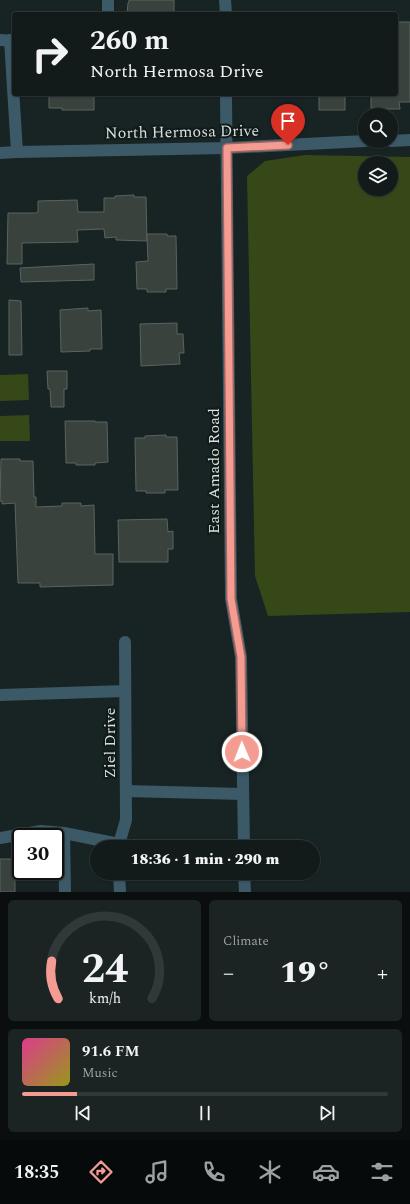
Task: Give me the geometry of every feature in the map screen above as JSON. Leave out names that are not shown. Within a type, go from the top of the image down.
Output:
[{"type":"street","points":[[108,0],[108,12]]},
{"type":"street","points":[[225,0],[226,12]]},
{"type":"street","points":[[8,40],[12,90]]},
{"type":"street","points":[[12,96],[17,152]]},
{"type":"street","name":"East Amado Road","points":[[226,96],[231,599],[241,657],[244,840]]},
{"type":"street","points":[[398,141],[410,140]]},
{"type":"street","name":"North Hermosa Drive","points":[[0,153],[227,148],[358,141]]},
{"type":"street","name":"Ziel Drive","points":[[120,840],[126,820],[125,642]]},
{"type":"street","points":[[0,696],[125,691]]},
{"type":"street","points":[[126,791],[243,794]]},
{"type":"street","points":[[66,892],[64,833],[96,840]]},
{"type":"street","points":[[0,838],[12,836]]},
{"type":"street","points":[[119,880],[120,892]]},
{"type":"street","points":[[244,880],[245,892]]},
{"type":"green space","points":[[305,155],[358,156],[358,196],[398,196],[398,157],[410,157],[410,612],[268,616],[255,576],[247,176],[265,161]]},
{"type":"green space","points":[[28,374],[29,400],[0,401],[0,375]]},
{"type":"green space","points":[[29,415],[30,441],[0,441],[0,416]]},
{"type":"building","points":[[129,0],[174,0],[174,12],[127,12]]},
{"type":"building","points":[[398,22],[410,22],[410,102],[399,102],[400,109],[371,108],[371,96],[398,96]]},
{"type":"building","points":[[49,96],[94,96],[94,110],[62,110],[62,108],[49,108]]},
{"type":"building","points":[[319,96],[345,96],[345,110],[319,110]]},
{"type":"building","points":[[134,195],[134,197],[146,197],[147,241],[116,240],[116,237],[105,238],[104,229],[77,230],[78,242],[22,243],[22,264],[7,264],[8,213],[36,213],[38,212],[38,201],[77,200],[78,212],[104,212],[104,198]]},
{"type":"building","points":[[147,234],[167,234],[167,236],[176,236],[177,289],[166,289],[166,292],[147,292],[147,289],[137,289],[136,262],[148,261]]},
{"type":"building","points":[[94,264],[94,280],[21,282],[20,268]]},
{"type":"building","points":[[9,300],[21,301],[22,355],[9,355]]},
{"type":"building","points":[[88,308],[88,311],[101,310],[102,349],[61,352],[60,310]]},
{"type":"building","points":[[177,323],[177,334],[183,334],[184,353],[179,353],[180,364],[141,366],[140,324]]},
{"type":"building","points":[[47,371],[67,371],[67,389],[64,389],[64,407],[51,407]]},
{"type":"building","points":[[65,421],[107,422],[108,462],[95,463],[95,465],[76,465],[76,463],[66,463]]},
{"type":"building","points":[[166,435],[166,437],[177,437],[178,490],[165,490],[165,493],[146,493],[146,491],[136,491],[135,438]]},
{"type":"building","points":[[1,459],[33,461],[34,497],[36,497],[36,507],[62,506],[62,503],[81,503],[81,506],[94,505],[95,554],[113,554],[113,585],[40,587],[40,583],[18,583],[15,503],[2,504],[2,501],[0,501]]},
{"type":"building","points":[[167,519],[168,532],[173,531],[173,549],[168,549],[168,562],[119,562],[118,520]]},
{"type":"building","points":[[0,859],[12,859],[12,880],[15,880],[15,892],[0,892]]},
{"type":"route","points":[[242,752],[241,657],[231,599],[227,148],[288,145]]}]
